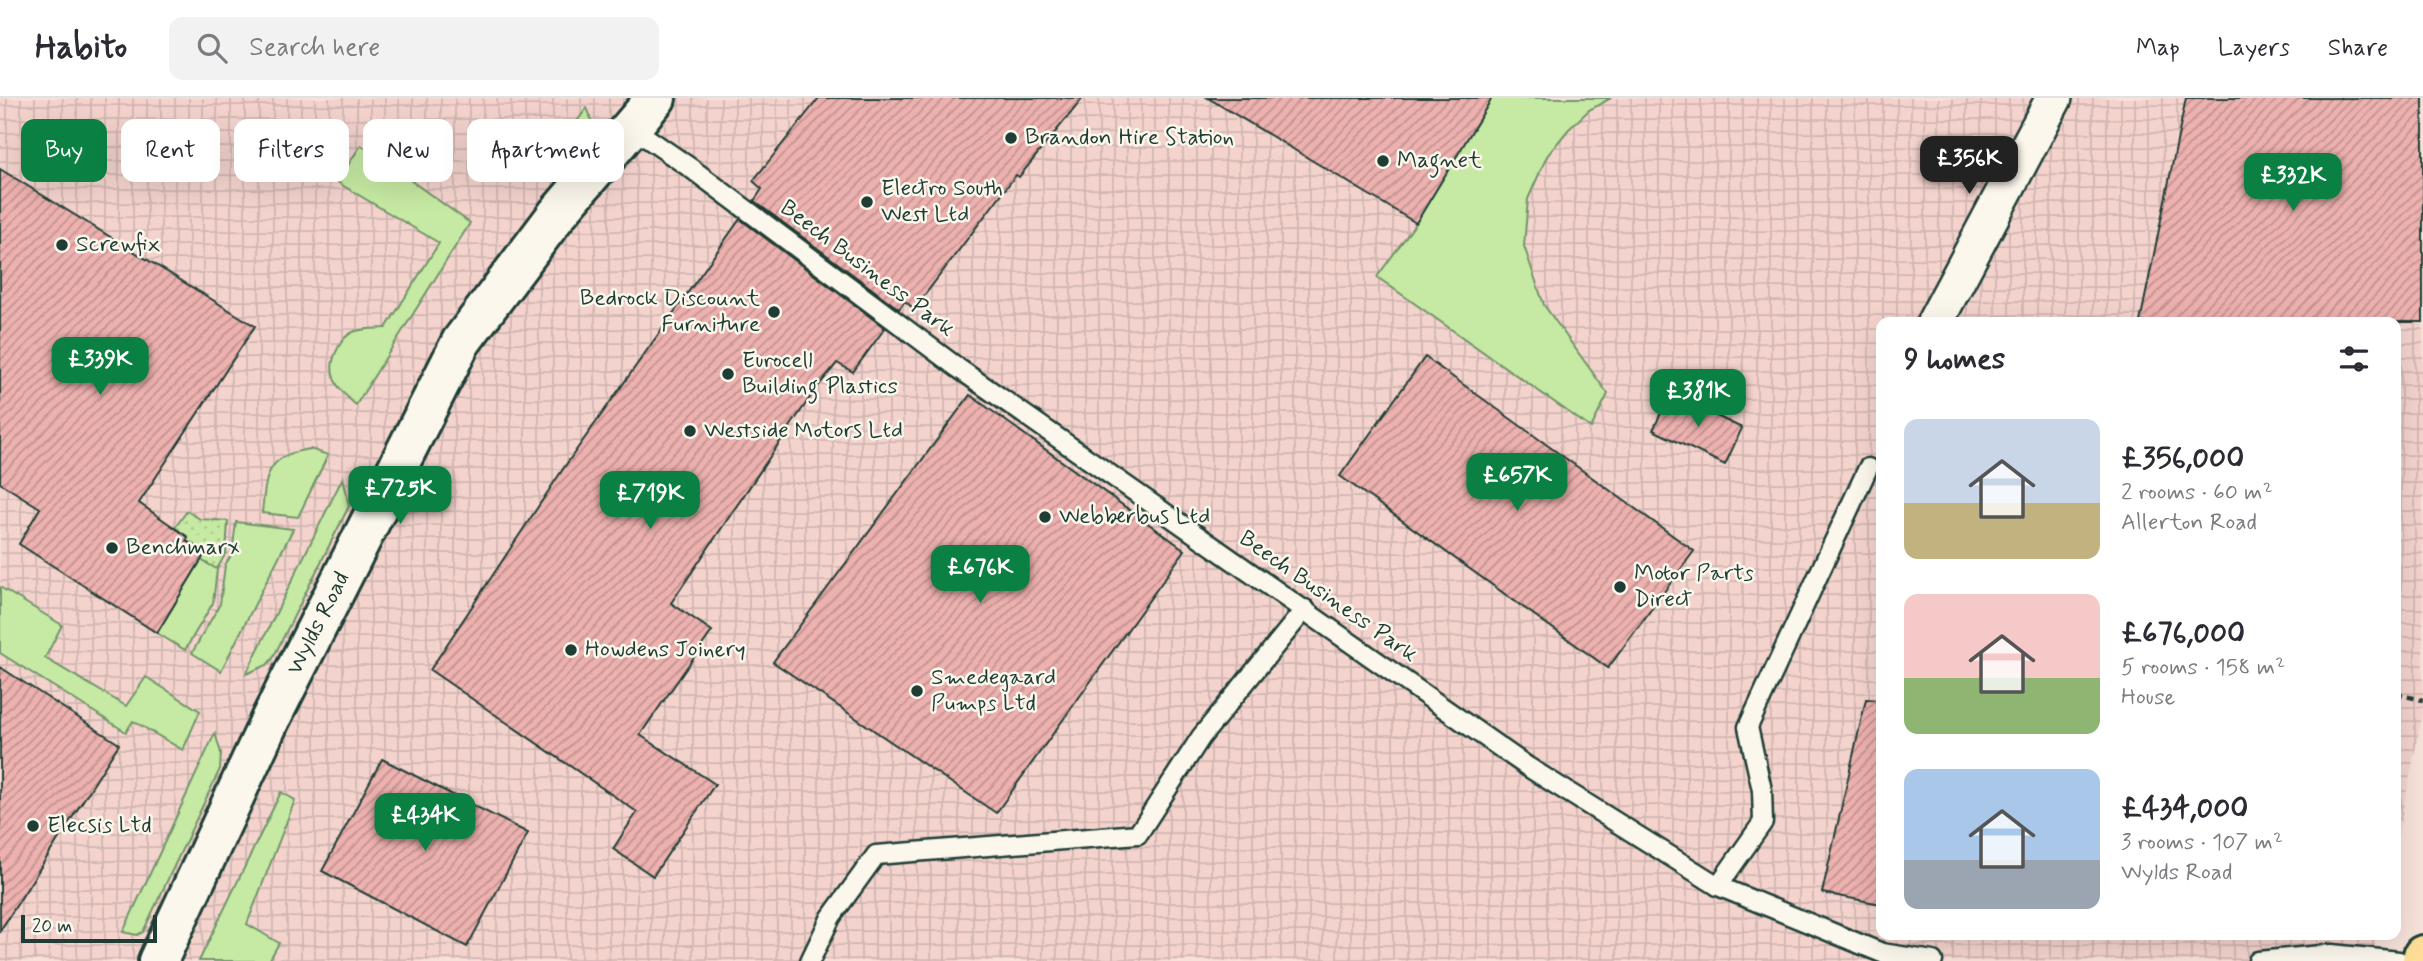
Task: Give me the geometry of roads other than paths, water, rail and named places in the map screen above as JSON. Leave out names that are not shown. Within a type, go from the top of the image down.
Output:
[{"type":"main road","points":[[2422,961],[2423,954]]},
{"type":"street","name":"Wylds Road","points":[[158,961],[270,720],[461,342],[558,213],[656,98]]},
{"type":"street","points":[[1938,317],[2054,98]]},
{"type":"lane","name":"Beech Business Park","points":[[631,127],[692,169],[958,368],[1528,767],[1718,886],[1882,953],[1933,961]]},
{"type":"lane","points":[[1718,886],[1763,822],[1762,790],[1748,727],[1868,468]]},
{"type":"lane","points":[[810,961],[831,917],[876,855],[1138,834],[1200,737],[1305,609]]},
{"type":"lane","points":[[2258,961],[2332,954],[2399,961]]},
{"type":"place","name":"Brandon Hire Station","points":[[1011,138]]},
{"type":"place","name":"Magnet","points":[[1383,161]]},
{"type":"place","name":"Electro South West Ltd","points":[[867,202]]},
{"type":"place","name":"Screwfix","points":[[62,245]]},
{"type":"place","name":"Bedrock Discount Furniture","points":[[774,312]]},
{"type":"place","name":"Eurocell Building Plastics","points":[[728,374]]},
{"type":"place","name":"Westside Motors Ltd","points":[[690,431]]},
{"type":"place","name":"Webberbus Ltd","points":[[1045,517]]},
{"type":"place","name":"Benchmarx","points":[[112,548]]},
{"type":"place","name":"Motor Parts Direct","points":[[1620,587]]},
{"type":"place","name":"Howdens Joinery","points":[[571,650]]},
{"type":"place","name":"Smedegaard Pumps Ltd","points":[[917,691]]},
{"type":"place","name":"Elecsis Ltd","points":[[33,826]]}]
